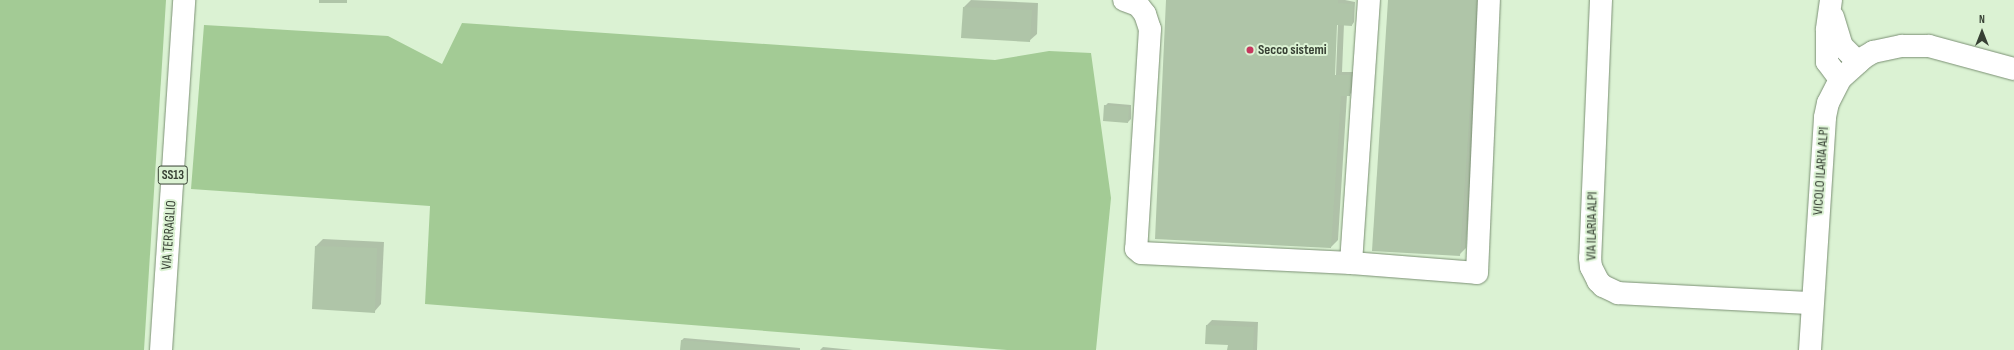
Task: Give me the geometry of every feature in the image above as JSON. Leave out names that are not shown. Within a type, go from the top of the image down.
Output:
[{"type":"street","name":"VIA TERRAGLIO","points":[[161,350],[184,0]]},
{"type":"street","points":[[1124,0],[1138,5],[1145,14],[1150,29],[1136,249],[1140,253],[1351,263],[1477,273],[1489,0]]},
{"type":"street","points":[[1351,263],[1369,0]]},
{"type":"street","name":"VIA ILARIA ALPI","points":[[1601,0],[1590,258],[1591,267],[1598,281],[1603,286],[1618,293],[1812,303]]},
{"type":"street","points":[[1830,1],[1842,46],[1858,62]]},
{"type":"street","points":[[1830,1],[1827,36],[1828,62],[1840,79],[1858,62],[1873,52],[1888,47],[1917,45],[1929,46],[2014,68]]},
{"type":"street","name":"VICOLO ILARIA ALPI","points":[[1810,350],[1825,116],[1828,103],[1840,79]]},
{"type":"green space","points":[[0,0],[166,0],[144,350],[0,350]]},
{"type":"green space","points":[[462,23],[995,60],[1049,51],[1091,53],[1111,198],[1096,350],[1007,350],[425,304],[430,206],[191,189],[204,25],[388,36],[442,64]]},
{"type":"building","points":[[319,0],[347,0],[347,3],[319,3]]},
{"type":"building","points":[[1166,0],[1338,0],[1338,3],[1353,4],[1352,26],[1337,25],[1335,75],[1351,75],[1350,96],[1341,96],[1331,248],[1155,239]]},
{"type":"building","points":[[1388,0],[1477,0],[1460,256],[1372,251]]},
{"type":"building","points":[[963,7],[1032,10],[1030,42],[961,38]]},
{"type":"building","points":[[1104,105],[1129,107],[1128,123],[1103,121]]},
{"type":"building","points":[[315,246],[377,248],[375,313],[312,309]]},
{"type":"building","points":[[1206,325],[1254,327],[1253,350],[1227,350],[1228,345],[1205,344]]},
{"type":"building","points":[[681,340],[781,349],[781,350],[680,350]]},
{"type":"place","name":"Secco sistemi","points":[[1250,50]]}]
